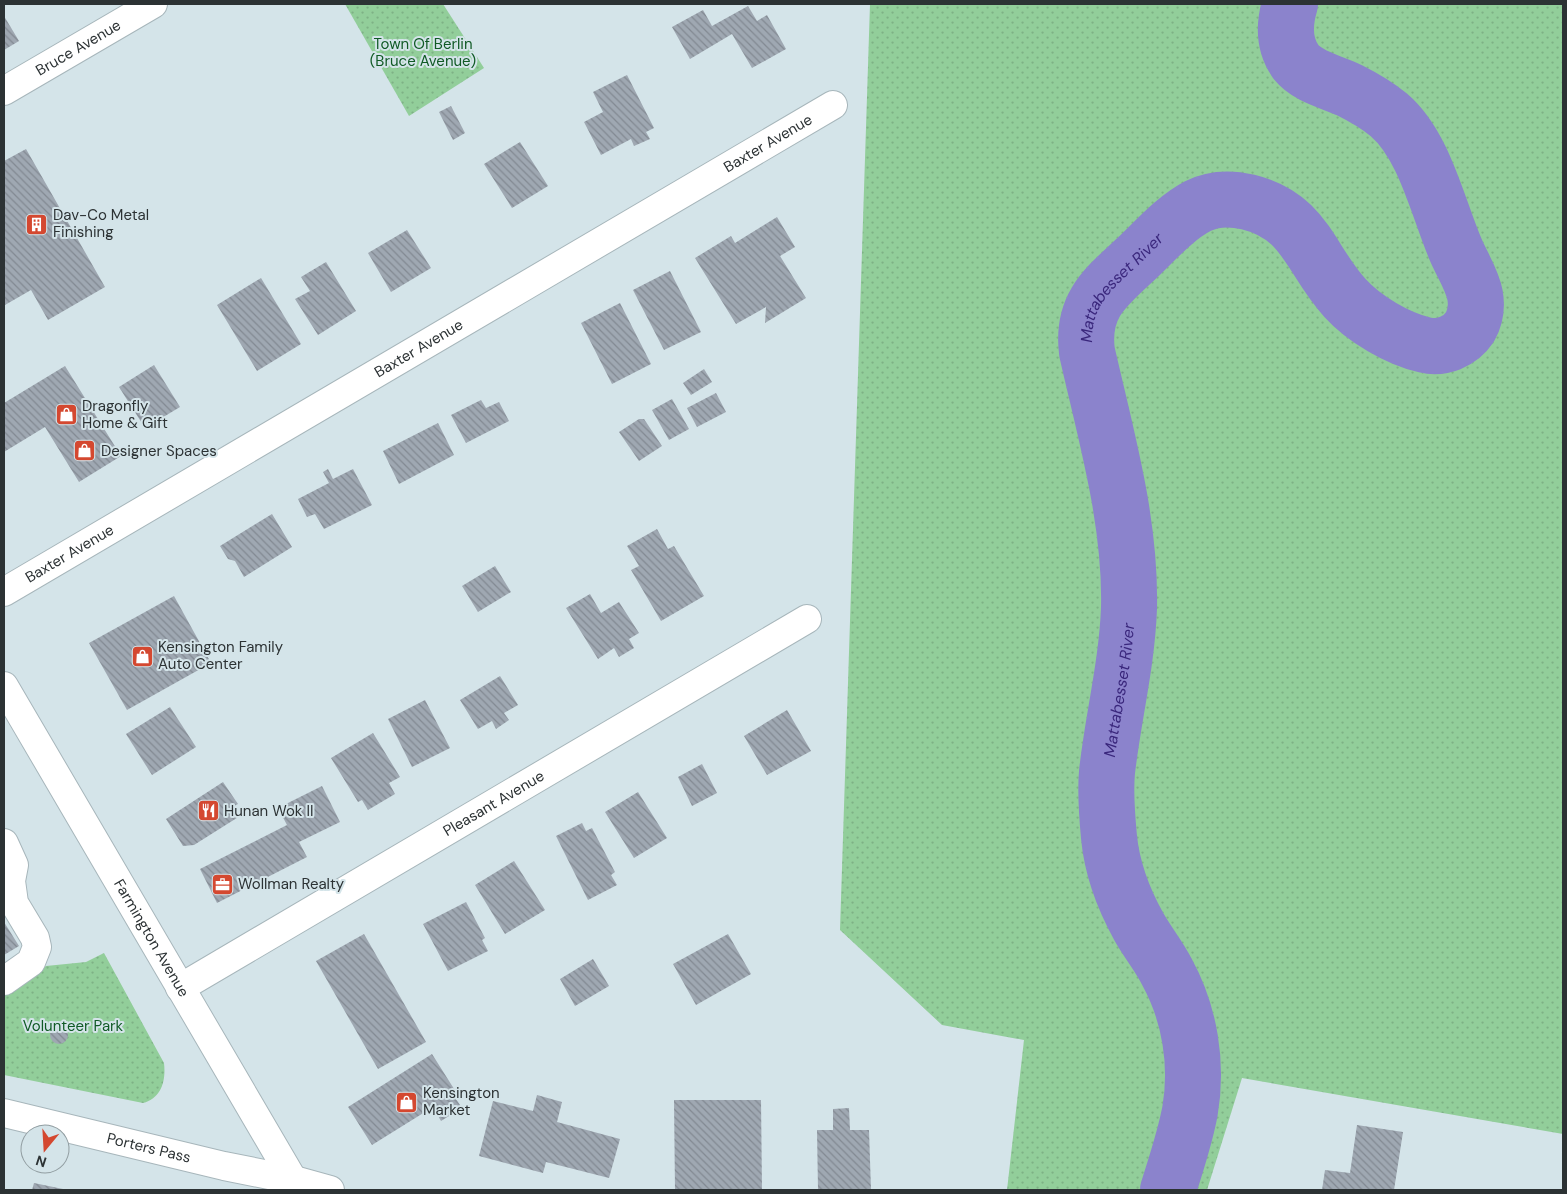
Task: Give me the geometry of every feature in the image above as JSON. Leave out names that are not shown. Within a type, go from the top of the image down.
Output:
[{"type":"street","name":"Bruce Avenue","points":[[4,91],[153,4]]},
{"type":"street","name":"Baxter Avenue","points":[[4,592],[833,105]]},
{"type":"street","name":"Pleasant Avenue","points":[[180,988],[808,618]]},
{"type":"street","name":"Farmington Avenue","points":[[4,686],[296,1185]]},
{"type":"street","points":[[4,843],[14,866],[11,881],[14,903],[36,938],[37,947],[31,962],[4,981]]},
{"type":"street","name":"Porters Pass","points":[[4,1113],[296,1185],[330,1190]]},
{"type":"green space","name":"Town Of Berlin (Bruce Avenue)","points":[[345,4],[443,4],[484,68],[409,116]]},
{"type":"green space","points":[[870,4],[1563,4],[1563,1134],[1242,1078],[1207,1190],[1007,1190],[1024,1040],[942,1025],[840,930]]},
{"type":"green space","name":"Volunteer Park","points":[[104,953],[164,1063],[163,1082],[159,1093],[143,1103],[4,1075],[4,991],[46,966],[86,962]]},
{"type":"building","points":[[748,6],[757,21],[767,15],[786,49],[752,68],[732,34],[690,59],[672,27],[703,10],[712,26]]},
{"type":"building","points":[[4,16],[19,41],[4,50]]},
{"type":"building","points":[[627,75],[654,128],[646,132],[650,139],[634,146],[631,139],[601,155],[584,122],[603,112],[593,92]]},
{"type":"building","points":[[451,106],[465,133],[453,140],[439,112]]},
{"type":"building","points":[[520,142],[548,186],[512,208],[484,164]]},
{"type":"building","name":"Dav-Co Metal Finishing","points":[[26,149],[105,287],[48,320],[31,290],[5,305],[4,302],[4,161]]},
{"type":"building","points":[[777,217],[795,247],[780,256],[806,298],[765,323],[766,307],[736,324],[695,258],[731,236],[735,243]]},
{"type":"building","points":[[407,230],[431,268],[391,292],[368,253]]},
{"type":"building","points":[[326,262],[356,311],[318,335],[295,299],[310,291],[301,277]]},
{"type":"building","points":[[670,271],[701,332],[664,350],[633,290]]},
{"type":"building","points":[[261,278],[301,344],[257,371],[217,305]]},
{"type":"building","points":[[620,303],[651,364],[612,384],[581,323]]},
{"type":"building","points":[[154,365],[180,407],[145,428],[119,387]]},
{"type":"building","points":[[65,366],[121,456],[79,482],[45,427],[4,452],[4,403]]},
{"type":"building","points":[[704,369],[712,382],[691,395],[683,383]]},
{"type":"building","points":[[716,393],[726,412],[697,427],[687,408]]},
{"type":"building","points":[[672,399],[689,429],[669,440],[652,410]]},
{"type":"building","points":[[481,400],[486,408],[499,402],[509,421],[466,443],[451,415]]},
{"type":"building","points":[[639,419],[644,419],[662,446],[639,461],[619,432]]},
{"type":"building","points":[[438,423],[454,455],[399,484],[383,451]]},
{"type":"building","points":[[328,469],[333,479],[353,469],[372,505],[324,529],[315,514],[307,517],[298,499],[329,483],[323,472]]},
{"type":"building","points":[[272,514],[292,547],[244,577],[235,561],[228,559],[220,546]]},
{"type":"building","points":[[657,529],[668,549],[674,546],[704,596],[661,621],[631,570],[639,566],[627,546]]},
{"type":"building","points":[[495,566],[511,592],[478,612],[462,586]]},
{"type":"building","points":[[590,594],[601,613],[619,602],[639,633],[629,639],[634,648],[619,657],[614,648],[598,659],[566,608]]},
{"type":"building","points":[[174,596],[211,663],[127,710],[89,643]]},
{"type":"building","points":[[500,676],[518,705],[504,713],[509,720],[496,729],[492,721],[478,729],[460,700]]},
{"type":"building","points":[[425,700],[450,748],[412,767],[388,719]]},
{"type":"building","points":[[170,707],[196,747],[152,775],[126,734]]},
{"type":"building","points":[[787,710],[811,751],[767,775],[744,736]]},
{"type":"building","points":[[373,733],[400,777],[389,783],[395,794],[368,810],[362,800],[358,802],[331,758]]},
{"type":"building","points":[[702,764],[717,793],[692,806],[678,777]]},
{"type":"building","name":"Hunan Wok II","points":[[223,782],[238,804],[234,806],[240,816],[194,845],[183,846],[166,819]]},
{"type":"building","points":[[322,786],[340,822],[299,842],[307,857],[217,903],[200,869],[287,825],[278,808]]},
{"type":"building","points":[[638,792],[667,838],[634,858],[605,812]]},
{"type":"building","points":[[582,823],[586,831],[592,828],[615,872],[611,875],[617,885],[588,900],[556,836]]},
{"type":"building","points":[[514,861],[545,910],[505,934],[475,885]]},
{"type":"building","points":[[466,902],[485,938],[482,940],[488,951],[448,971],[423,924]]},
{"type":"building","points":[[4,922],[19,946],[4,955]]},
{"type":"building","points":[[364,934],[426,1042],[378,1069],[316,961]]},
{"type":"building","points":[[728,934],[751,974],[696,1005],[673,964]]},
{"type":"building","points":[[593,959],[609,986],[575,1006],[560,979]]},
{"type":"building","points":[[55,1026],[63,1026],[68,1031],[66,1042],[55,1044],[50,1039],[50,1031]]},
{"type":"building","name":"Kensington Market","points":[[432,1054],[456,1092],[454,1096],[462,1108],[441,1121],[433,1107],[372,1145],[348,1107]]},
{"type":"building","points":[[537,1095],[562,1102],[557,1122],[620,1139],[609,1178],[546,1162],[543,1173],[479,1156],[493,1101],[533,1111]]},
{"type":"building","points":[[674,1100],[761,1100],[762,1190],[675,1190]]},
{"type":"building","points":[[849,1108],[850,1130],[869,1130],[871,1190],[818,1190],[817,1130],[833,1130],[833,1109]]},
{"type":"building","points":[[1357,1125],[1403,1132],[1394,1190],[1322,1190],[1325,1170],[1350,1173]]},
{"type":"building","points":[[34,1183],[63,1189],[63,1190],[32,1190]]},
{"type":"waterway","name":"Mattabesset River","points":[[1168,1190],[1190,1111],[1193,1075],[1192,1057],[1186,1022],[1175,988],[1128,906],[1116,872],[1111,849],[1106,780],[1126,650],[1129,575],[1122,511],[1116,479],[1087,352],[1086,336],[1092,309],[1098,298],[1115,278],[1181,217],[1204,203],[1229,199],[1248,202],[1267,209],[1283,218],[1305,241],[1333,284],[1353,306],[1372,321],[1404,338],[1431,346],[1450,343],[1461,337],[1470,327],[1476,308],[1475,295],[1471,283],[1455,248],[1421,159],[1412,142],[1389,115],[1380,108],[1349,90],[1307,72],[1296,62],[1289,48],[1286,34],[1290,4]]},
{"type":"place","name":"Dav-Co Metal Finishing","points":[[37,224]]},
{"type":"place","name":"Dragonfly Home & Gift","points":[[66,415]]},
{"type":"place","name":"Designer Spaces","points":[[85,451]]},
{"type":"place","name":"Kensington Family Auto Center","points":[[142,656]]},
{"type":"place","name":"Hunan Wok II","points":[[208,811]]},
{"type":"place","name":"Wollman Realty","points":[[222,884]]},
{"type":"place","name":"Kensington Market","points":[[407,1102]]}]
